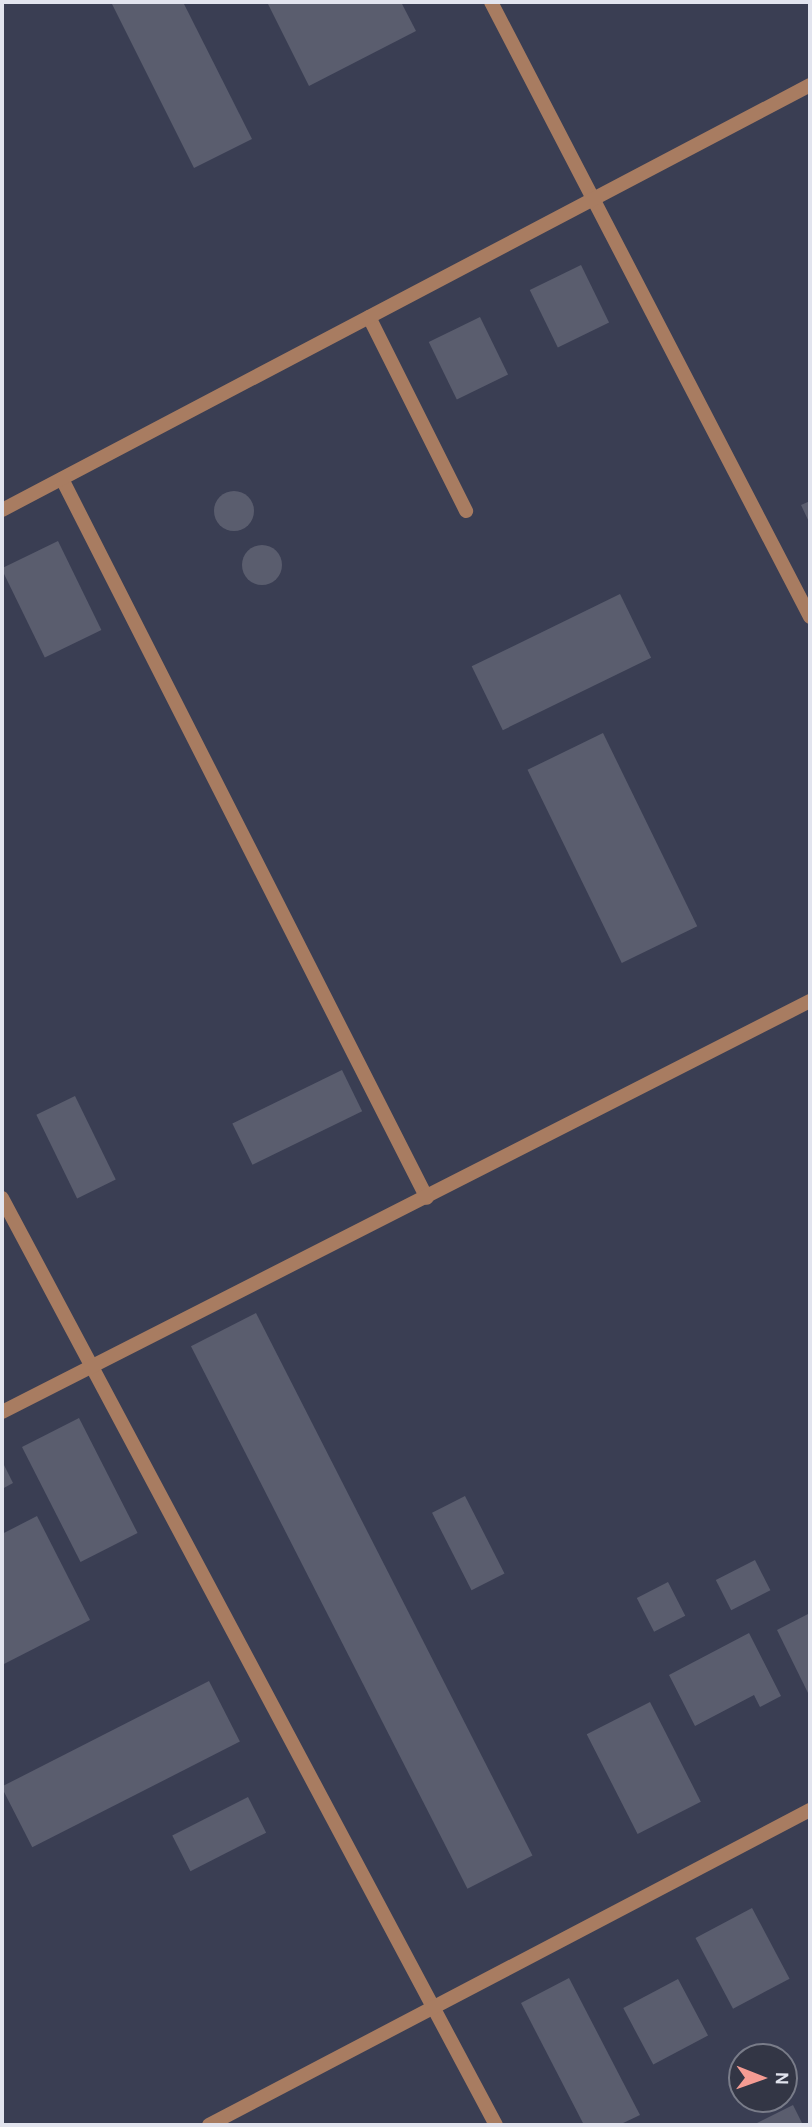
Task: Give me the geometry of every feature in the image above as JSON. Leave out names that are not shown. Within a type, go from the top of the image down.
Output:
[{"type":"lane","points":[[491,2],[591,200],[810,617]]},
{"type":"lane","points":[[2,510],[810,85]]},
{"type":"lane","points":[[369,317],[466,511]]},
{"type":"lane","points":[[62,479],[427,1198]]},
{"type":"lane","points":[[2,1412],[810,1001]]},
{"type":"lane","points":[[2,1198],[89,1366],[496,2125]]},
{"type":"lane","points":[[209,2125],[810,1810]]},
{"type":"shaded area","points":[[2,2],[810,2],[810,2125],[2,2125]]},
{"type":"building","points":[[111,2],[183,2],[252,139],[194,168]]},
{"type":"building","points":[[267,2],[401,2],[416,31],[309,86]]},
{"type":"building","points":[[581,265],[609,323],[558,348],[530,290]]},
{"type":"building","points":[[480,317],[508,375],[457,400],[429,342]]},
{"type":"building","points":[[234,491],[242,492],[248,497],[253,503],[253,519],[248,525],[242,530],[234,531],[226,530],[220,525],[215,519],[214,511],[215,503],[220,497],[226,492]]},
{"type":"building","points":[[810,501],[810,524],[801,505]]},
{"type":"building","points":[[58,541],[101,630],[45,658],[2,568]]},
{"type":"building","points":[[262,545],[270,546],[276,551],[281,557],[281,573],[276,579],[270,584],[262,585],[254,584],[248,579],[243,573],[242,565],[243,557],[248,551],[254,546]]},
{"type":"building","points":[[620,594],[651,658],[503,730],[472,666]]},
{"type":"building","points":[[603,733],[697,926],[622,963],[528,770]]},
{"type":"building","points":[[342,1070],[362,1111],[253,1165],[232,1123]]},
{"type":"building","points":[[75,1096],[116,1180],[77,1198],[36,1115]]},
{"type":"building","points":[[256,1313],[532,1856],[467,1889],[191,1346]]},
{"type":"building","points":[[79,1418],[138,1533],[81,1562],[22,1447]]},
{"type":"building","points":[[2,1461],[13,1483],[2,1489]]},
{"type":"building","points":[[465,1496],[504,1574],[472,1590],[432,1513]]},
{"type":"building","points":[[37,1516],[90,1620],[2,1665],[2,1534]]},
{"type":"building","points":[[755,1560],[770,1590],[731,1610],[716,1580]]},
{"type":"building","points":[[668,1582],[685,1616],[654,1632],[637,1598]]},
{"type":"building","points":[[810,1613],[810,1697],[777,1630]]},
{"type":"building","points":[[749,1633],[781,1696],[760,1707],[754,1695],[695,1726],[669,1675]]},
{"type":"building","points":[[209,1681],[240,1742],[32,1847],[2,1786]]},
{"type":"building","points":[[650,1702],[701,1802],[638,1834],[587,1734]]},
{"type":"building","points":[[248,1797],[266,1833],[190,1871],[172,1836]]},
{"type":"building","points":[[752,1908],[790,1979],[733,2009],[695,1938]]},
{"type":"building","points":[[569,1978],[640,2115],[619,2125],[584,2125],[521,2003]]},
{"type":"building","points":[[678,1979],[708,2036],[653,2065],[623,2008]]},
{"type":"building","points":[[777,2113],[797,2113],[803,2125],[753,2125]]}]
